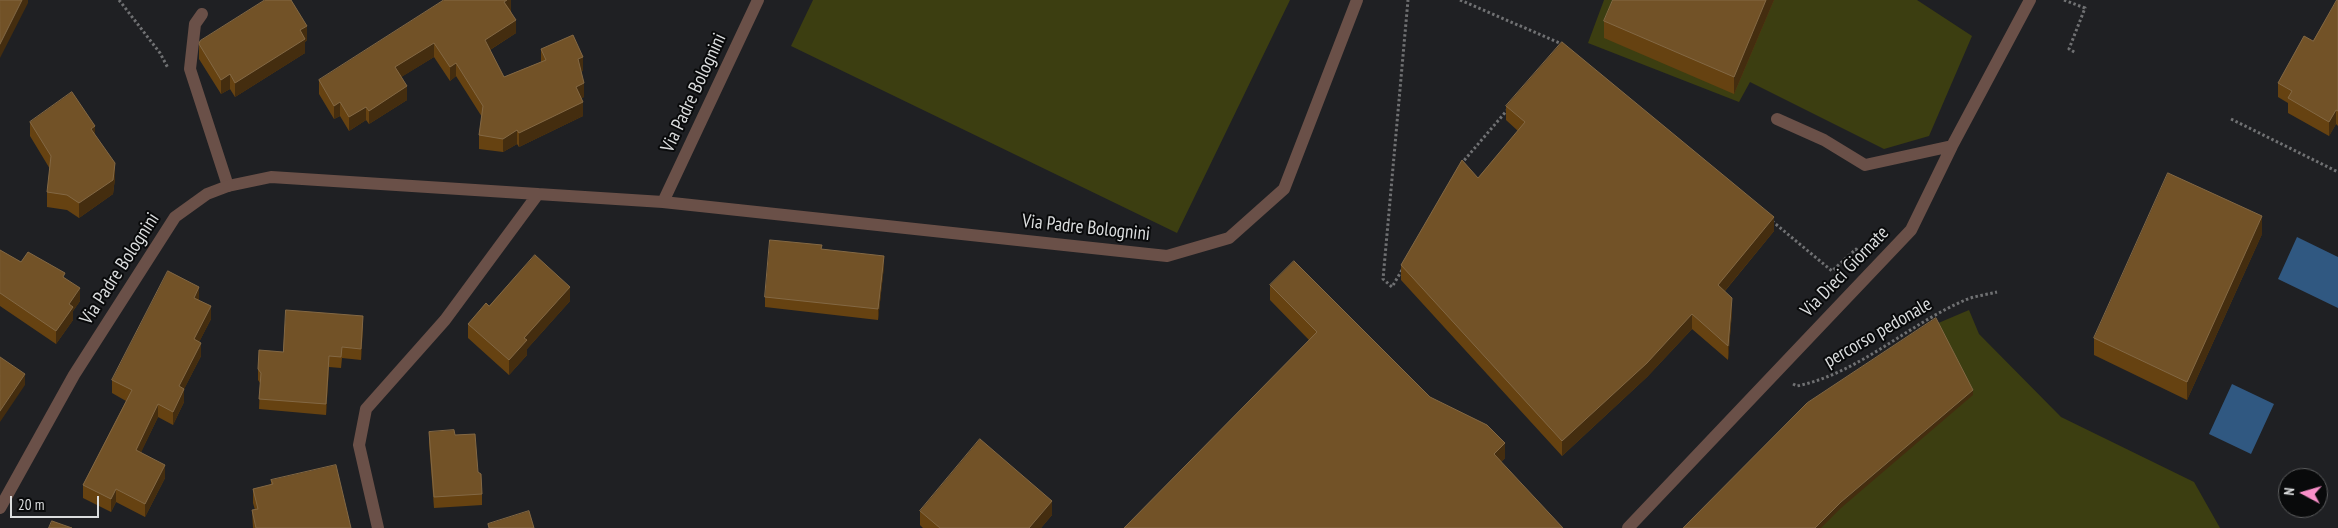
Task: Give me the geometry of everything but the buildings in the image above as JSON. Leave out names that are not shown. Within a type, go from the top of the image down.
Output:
[{"type":"street","name":"Via Padre Bolognini","points":[[663,202],[758,0]]},
{"type":"street","name":"Via Padre Bolognini","points":[[0,508],[74,375],[176,217],[207,194],[228,186],[271,176],[663,202],[1167,256],[1229,238],[1284,189],[1357,0]]},
{"type":"street","name":"Via Dieci Giornate","points":[[1628,528],[1911,230],[1952,146],[2030,0]]},
{"type":"street","points":[[202,14],[195,24],[190,69],[228,186]]},
{"type":"street","points":[[1777,119],[1824,140],[1865,166],[1952,146]]},
{"type":"street","points":[[378,528],[359,444],[366,409],[445,320],[538,194]]},
{"type":"path","points":[[1406,262],[1392,287],[1383,279],[1408,0]]},
{"type":"path","points":[[1460,0],[1558,40],[1563,44],[1556,52]]},
{"type":"path","points":[[2064,0],[2085,8],[2069,49],[2076,52]]},
{"type":"path","points":[[1457,171],[1512,104]]},
{"type":"path","points":[[2231,119],[2338,172]]},
{"type":"path","points":[[1765,215],[1832,271],[1856,250]]},
{"type":"path","name":"percorso pedonale","points":[[1777,371],[1797,386],[1820,382],[1871,356],[1918,326],[1965,300],[1997,292]]},
{"type":"shaded area","points":[[813,0],[1290,0],[1177,233],[791,46]]},
{"type":"shaded area","points":[[1604,0],[1917,0],[1972,36],[1929,136],[1884,149],[1750,82],[1739,102],[1588,43]]},
{"type":"shaded area","points":[[1969,310],[1979,334],[2061,417],[2194,482],[2220,528],[1689,528],[1936,324]]},
{"type":"water","points":[[2297,237],[2338,257],[2338,308],[2278,279]]},
{"type":"water","points":[[2232,384],[2274,404],[2251,454],[2209,434]]}]
